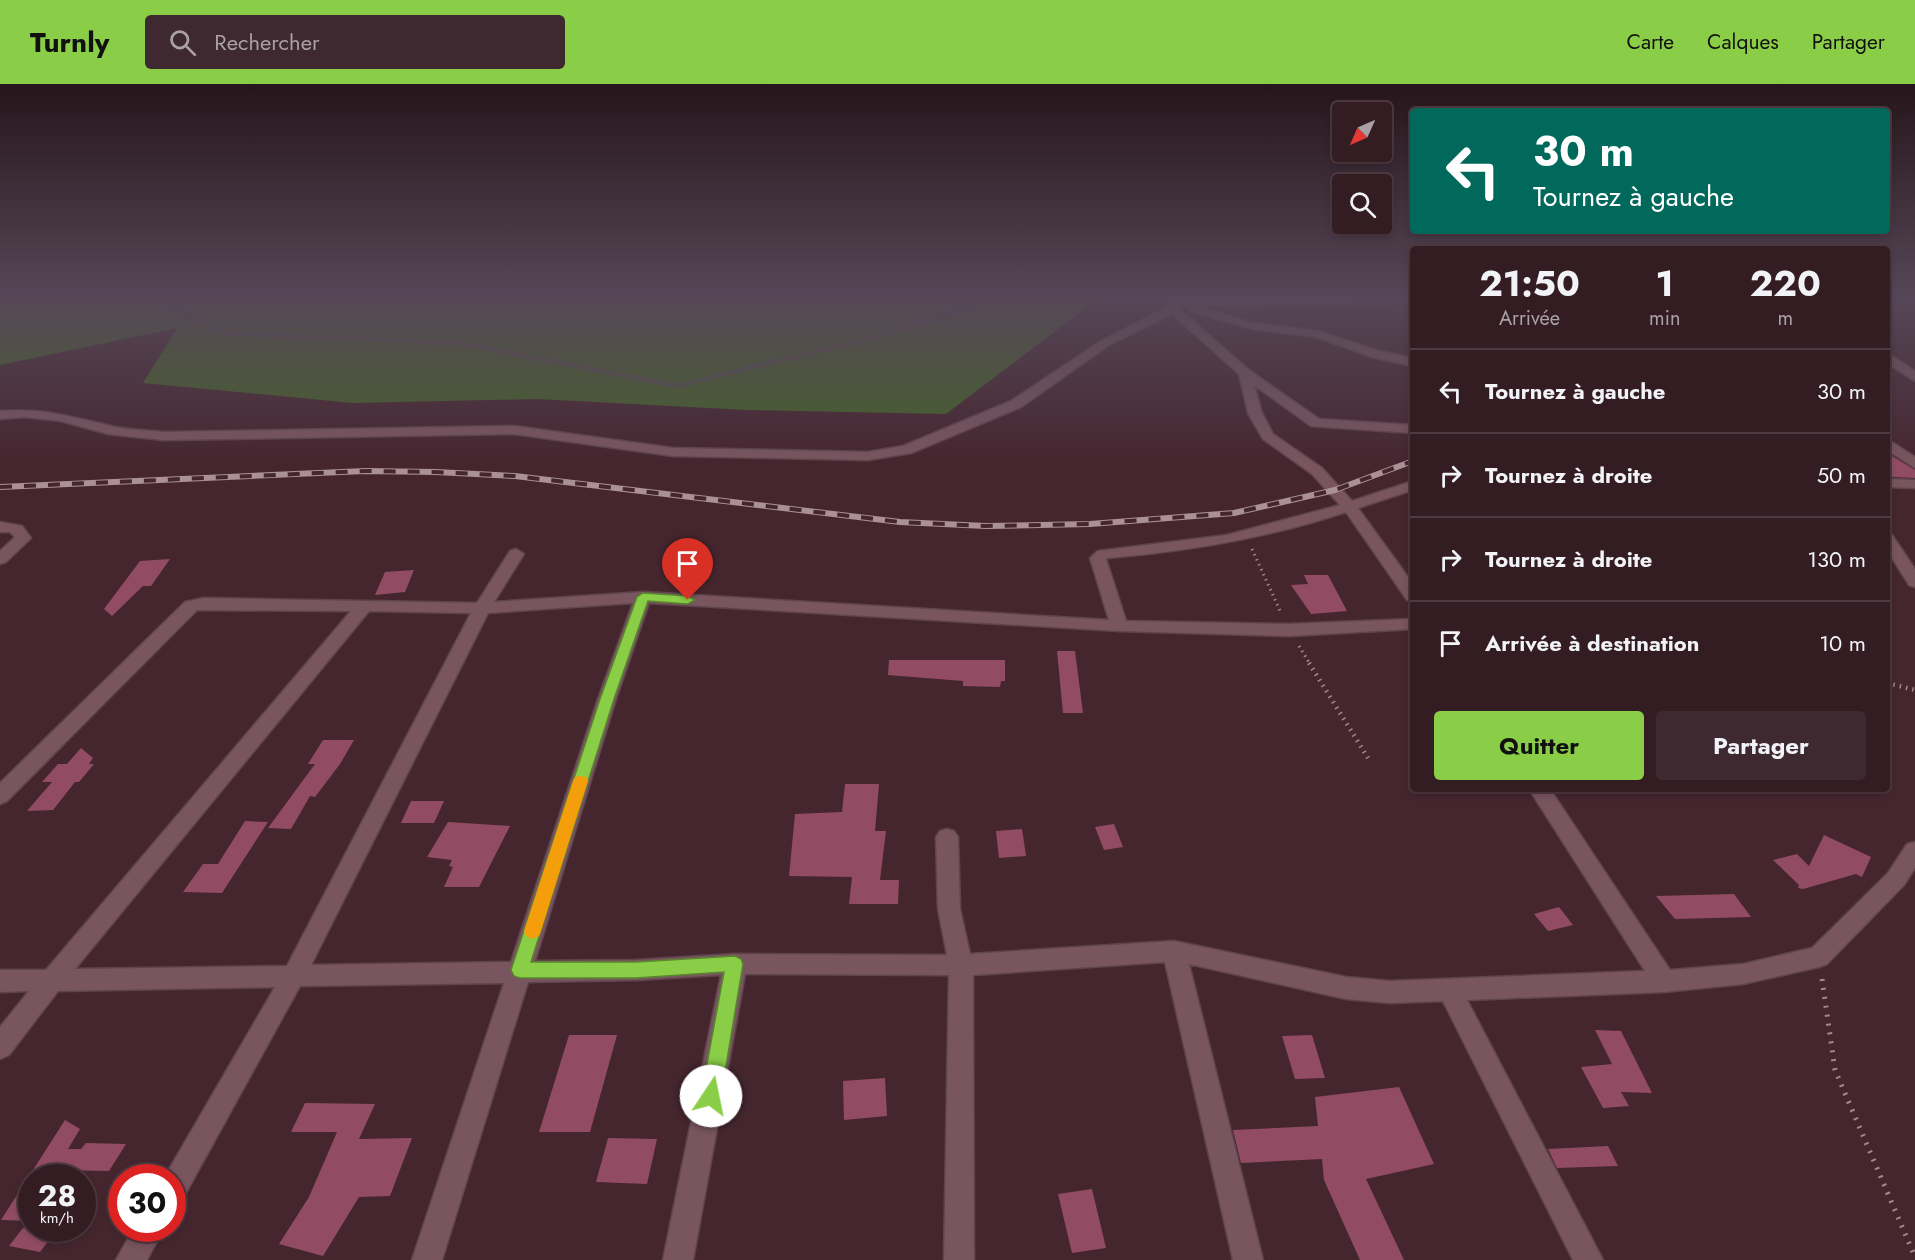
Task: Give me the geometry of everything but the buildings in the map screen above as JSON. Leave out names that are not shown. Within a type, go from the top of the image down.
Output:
[{"type":"street","points":[[0,416],[25,413],[63,417],[108,430],[163,436],[514,430],[673,452],[868,456],[906,450],[1006,409],[1046,385],[1091,353]]},
{"type":"street","points":[[1225,353],[1245,373],[1316,423],[1410,429]]},
{"type":"street","points":[[1373,353],[1410,361]]},
{"type":"street","points":[[1890,359],[1915,377]]},
{"type":"street","points":[[1245,373],[1255,413],[1268,436],[1317,471],[1350,507],[1410,592]]},
{"type":"street","points":[[1890,445],[1915,464]]},
{"type":"street","points":[[1890,483],[1915,484]]},
{"type":"street","points":[[1119,626],[1098,558],[1100,556],[1201,544],[1298,523],[1410,486]]},
{"type":"street","points":[[0,527],[13,527],[22,538],[0,558]]},
{"type":"street","points":[[1890,543],[1915,582]]},
{"type":"street","points":[[186,1165],[293,977],[482,608],[516,554]]},
{"type":"street","points":[[427,1260],[607,699],[643,597]]},
{"type":"street","points":[[0,796],[191,606],[204,603],[482,608],[643,597],[1119,626],[1289,630],[1410,624]]},
{"type":"street","points":[[0,1047],[50,980],[284,705],[364,606]]},
{"type":"street","points":[[1541,792],[1664,981]]},
{"type":"street","points":[[947,837],[949,909],[961,965],[959,1260]]},
{"type":"street","points":[[0,981],[293,977],[520,970],[636,970],[735,964],[961,965],[1174,951],[1346,988],[1390,992],[1664,981],[1743,974],[1819,957],[1896,879],[1915,850]]},
{"type":"street","points":[[1174,951],[1248,1260]]},
{"type":"street","points":[[678,1260],[735,964]]},
{"type":"street","points":[[1449,989],[1588,1260]]},
{"type":"street","points":[[131,1260],[142,1242]]},
{"type":"path","points":[[1890,684],[1915,690]]},
{"type":"path","points":[[1819,957],[1835,1070],[1915,1257]]},
{"type":"green space","points":[[0,353],[58,353],[0,365]]},
{"type":"green space","points":[[162,353],[1027,353],[946,414],[746,410],[538,399],[353,403],[143,383]]},
{"type":"waterway","points":[[509,353],[678,386],[810,353]]},
{"type":"railway","points":[[0,487],[365,471],[436,472],[515,476],[900,522],[986,526],[1090,524],[1234,513],[1335,490],[1410,462]]},
{"type":"slow traffic","points":[[532,931],[580,781]]},
{"type":"route","points":[[688,600],[643,597],[607,699],[520,970],[636,970],[735,964],[711,1096]]}]
